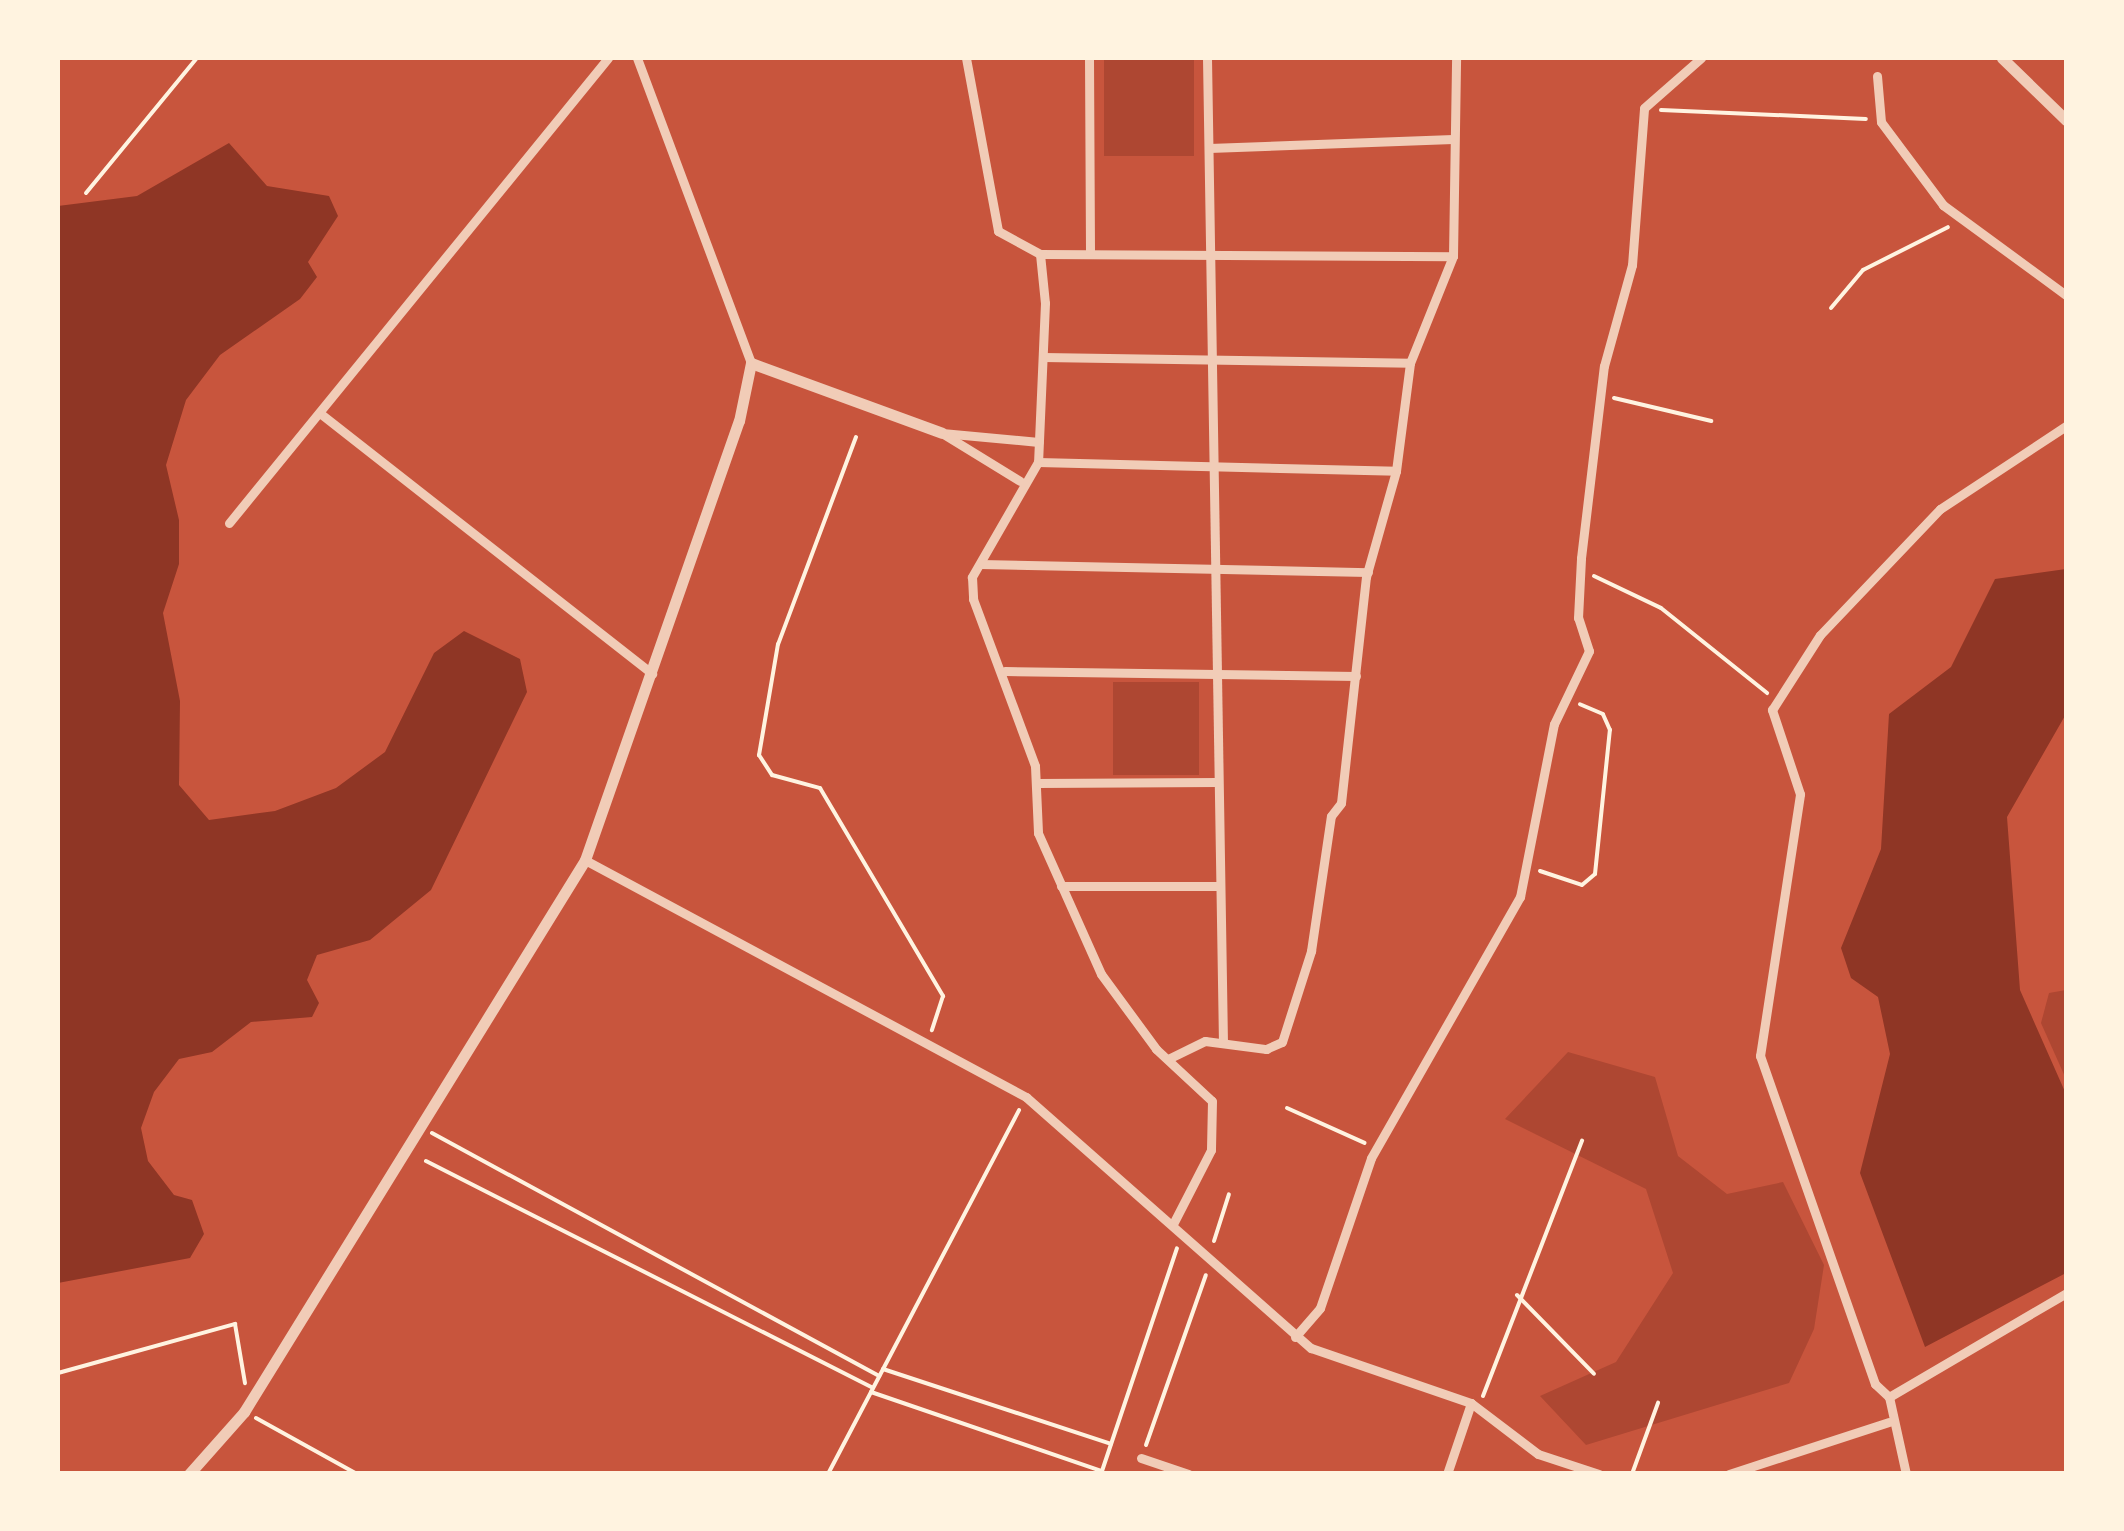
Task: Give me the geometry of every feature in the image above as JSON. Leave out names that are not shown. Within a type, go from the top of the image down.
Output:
[{"type":"street","points":[[228,523],[608,58]]},
{"type":"street","points":[[189,1474],[244,1412],[585,860],[652,674],[752,362],[636,58]]},
{"type":"street","points":[[966,58],[998,231],[1040,254],[1453,256]]},
{"type":"street","points":[[1089,58],[1090,254]]},
{"type":"street","points":[[1207,58],[1223,1041]]},
{"type":"street","points":[[1170,1058],[1223,1041],[1266,1049],[1282,1042],[1341,802],[1368,572],[1396,471],[1410,363],[1453,256],[1456,58]]},
{"type":"street","points":[[1295,1337],[1320,1308],[1376,1150],[1520,897],[1566,698],[1589,651],[1580,574],[1601,395],[1632,265],[1644,108],[1700,58]]},
{"type":"street","points":[[2003,58],[2066,120]]},
{"type":"street","points":[[1877,76],[1881,122],[1959,221],[2066,294]]},
{"type":"street","points":[[1208,148],[1453,139]]},
{"type":"street","points":[[1040,254],[1038,462],[1020,481],[980,564],[973,600],[1005,672],[1036,783],[1038,833],[1100,974],[1213,1109],[1211,1150],[1173,1224]]},
{"type":"street","points":[[1042,357],[1410,363]]},
{"type":"street","points":[[752,362],[942,433],[1020,481]]},
{"type":"street","points":[[320,414],[652,674]]},
{"type":"street","points":[[1906,1474],[1889,1422],[1889,1397],[1875,1384],[1760,1056],[1800,794],[1770,724],[1776,697],[1820,635],[1940,509],[2066,426]]},
{"type":"street","points":[[942,433],[1039,442]]},
{"type":"street","points":[[1038,462],[1396,471]]},
{"type":"street","points":[[980,564],[1368,572]]},
{"type":"street","points":[[1005,672],[1356,676]]},
{"type":"street","points":[[1036,783],[1218,782]]},
{"type":"street","points":[[585,860],[1026,1097],[1173,1224],[1295,1337],[1474,1404],[1538,1454],[1599,1474]]},
{"type":"street","points":[[1062,886],[1220,886]]},
{"type":"street","points":[[1889,1397],[2066,1293]]},
{"type":"street","points":[[1447,1474],[1474,1404]]},
{"type":"street","points":[[1728,1474],[1889,1422]]},
{"type":"street","points":[[1141,1458],[1188,1474]]},
{"type":"path","points":[[86,193],[197,58]]},
{"type":"path","points":[[1644,108],[1881,122]]},
{"type":"path","points":[[1831,308],[1863,270],[1959,221]]},
{"type":"path","points":[[1601,395],[1711,422]]},
{"type":"path","points":[[856,437],[778,644],[759,755],[772,775],[820,788],[943,996],[927,1044]]},
{"type":"path","points":[[1580,574],[1638,592],[1776,697]]},
{"type":"path","points":[[1526,866],[1582,886],[1596,874],[1610,730],[1603,714],[1566,698]]},
{"type":"path","points":[[828,1474],[1026,1097]]},
{"type":"path","points":[[1288,1108],[1376,1150]]},
{"type":"path","points":[[418,1127],[879,1376]]},
{"type":"path","points":[[1474,1404],[1582,1140]]},
{"type":"path","points":[[426,1161],[872,1390],[1102,1472],[1184,1235]]},
{"type":"path","points":[[1141,1458],[1229,1194]]},
{"type":"path","points":[[1516,1295],[1594,1374]]},
{"type":"path","points":[[58,1373],[235,1324],[240,1370],[256,1393]]},
{"type":"path","points":[[883,1369],[1111,1444]]},
{"type":"path","points":[[1632,1474],[1658,1402]]},
{"type":"path","points":[[244,1412],[357,1474]]},
{"type":"shaded area","points":[[1104,59],[1194,59],[1194,156],[1104,156]]},
{"type":"shaded area","points":[[229,143],[267,186],[329,196],[338,216],[308,262],[317,277],[300,299],[220,355],[186,400],[166,465],[179,520],[179,564],[163,613],[180,701],[179,785],[209,820],[275,811],[336,788],[385,752],[434,653],[464,631],[520,659],[527,692],[431,890],[370,940],[317,955],[307,980],[319,1003],[312,1017],[251,1022],[212,1052],[179,1059],[154,1092],[141,1128],[148,1161],[174,1195],[192,1200],[204,1234],[190,1258],[58,1283],[58,206],[137,196]]},
{"type":"shaded area","points":[[2066,569],[2066,714],[2007,817],[2020,990],[2066,1094],[2066,1273],[1925,1347],[1860,1173],[1890,1054],[1878,997],[1851,978],[1841,948],[1881,849],[1889,714],[1951,667],[1995,579]]},
{"type":"shaded area","points":[[1113,682],[1199,682],[1199,775],[1113,775]]},
{"type":"shaded area","points":[[2066,990],[2066,1079],[2041,1023],[2049,993]]},
{"type":"shaded area","points":[[1568,1052],[1655,1077],[1678,1156],[1727,1194],[1783,1182],[1824,1265],[1814,1329],[1789,1383],[1586,1445],[1540,1396],[1616,1362],[1673,1273],[1646,1189],[1505,1119]]}]
